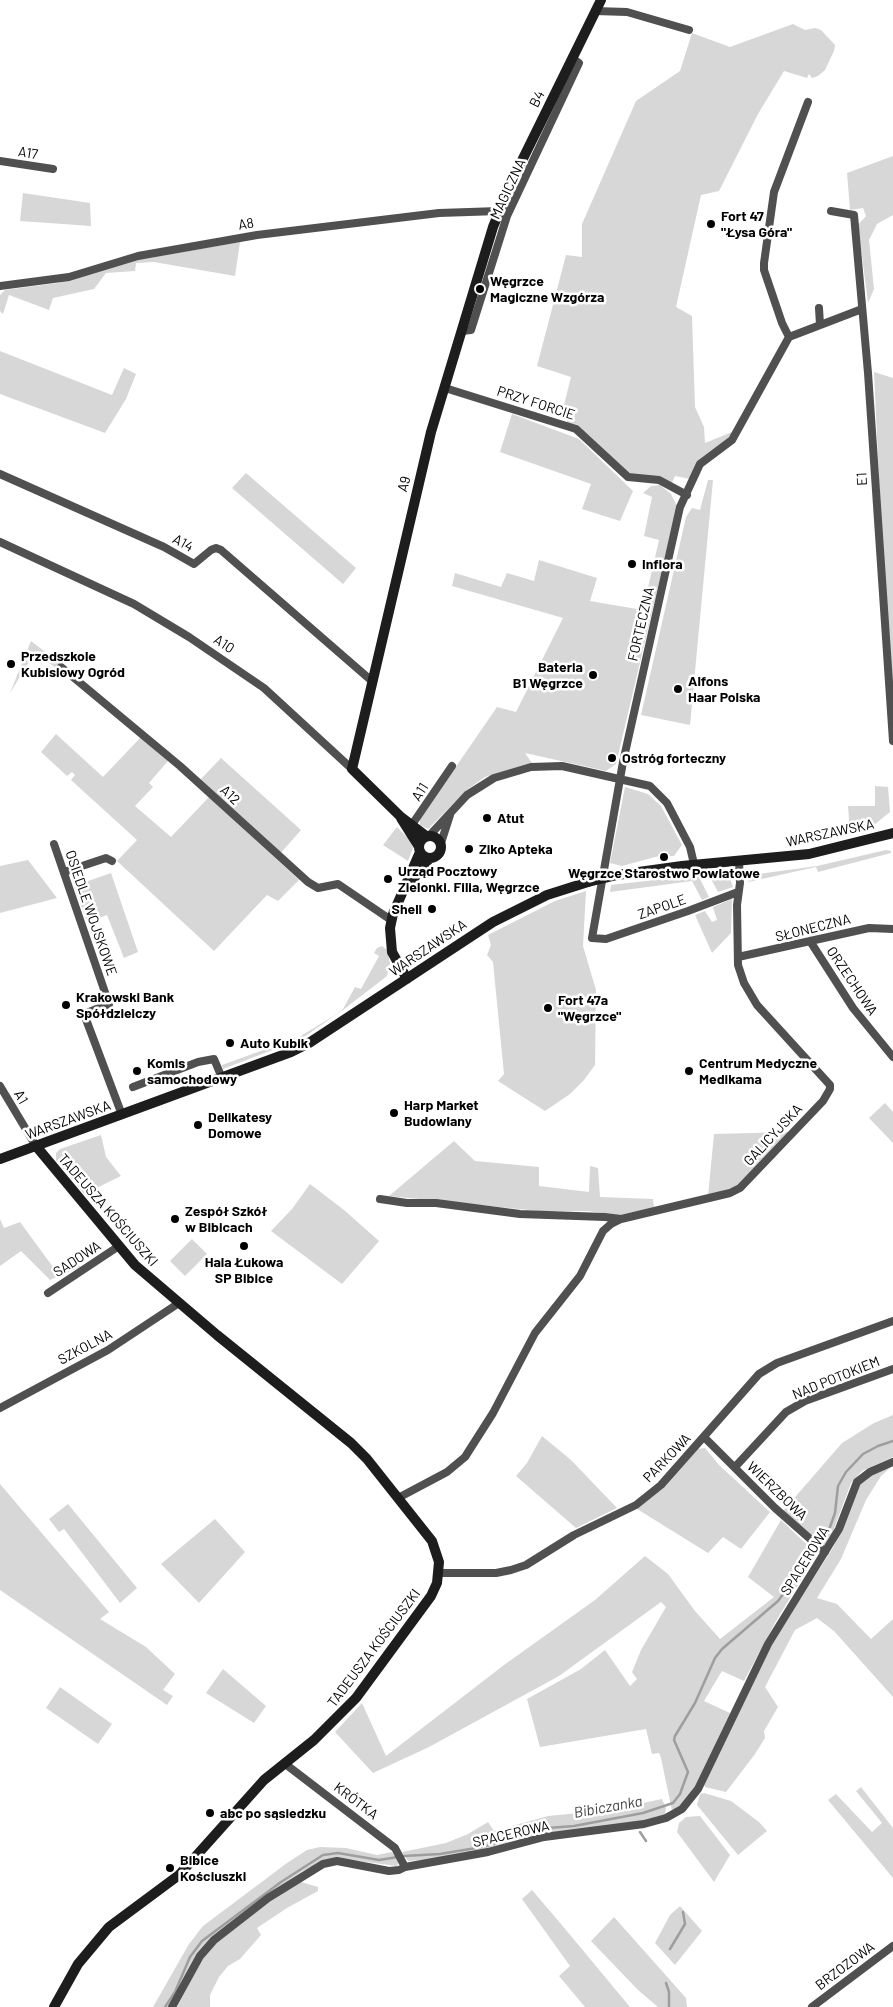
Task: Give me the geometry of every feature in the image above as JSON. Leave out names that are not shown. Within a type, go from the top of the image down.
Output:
[{"type":"street","name":"B4","points":[[499,211],[601,0]]},
{"type":"street","points":[[595,11],[627,12],[689,30]]},
{"type":"street","name":"MAGICZNA","points":[[462,331],[471,330],[507,216],[580,63],[572,58]]},
{"type":"street","points":[[808,102],[774,192],[764,270],[782,323],[789,337],[862,309]]},
{"type":"street","name":"A17","points":[[0,161],[53,169]]},
{"type":"street","name":"A8","points":[[0,286],[69,277],[138,256],[257,234],[430,214],[499,211]]},
{"type":"street","name":"A9","points":[[352,769],[412,504],[431,432],[499,211]]},
{"type":"street","name":"E1","points":[[831,211],[854,215],[893,741]]},
{"type":"street","points":[[819,308],[820,325]]},
{"type":"street","name":"FORTECZNA","points":[[592,938],[620,778],[680,506],[687,496],[700,464],[732,440],[789,337]]},
{"type":"street","points":[[784,345],[789,353]]},
{"type":"street","name":"PRZY FORCIE","points":[[446,388],[576,429],[628,477],[659,480],[687,496]]},
{"type":"street","points":[[868,473],[875,500]]},
{"type":"street","name":"A14","points":[[0,474],[164,547],[194,564],[212,550],[216,548],[221,550],[373,682]]},
{"type":"street","name":"A10","points":[[0,542],[134,604],[189,637],[264,688],[401,817],[410,827],[419,848]]},
{"type":"street","name":"A12","points":[[60,667],[180,766],[308,882],[318,888],[338,884],[391,920]]},
{"type":"street","name":"A11","points":[[410,827],[452,766]]},
{"type":"street","points":[[407,979],[392,952],[391,920],[406,888],[419,848],[467,795],[486,782],[520,769],[562,766],[650,786],[667,802],[690,847],[694,864]]},
{"type":"street","points":[[406,888],[429,858],[438,855],[441,850],[441,843],[452,811]]},
{"type":"street","name":"A10","points":[[410,827],[428,836]]},
{"type":"street","name":"WARSZAWSKA","points":[[0,1159],[222,1078],[309,1043],[504,916],[547,896],[588,882],[617,875],[694,864],[820,852],[893,833]]},
{"type":"street","points":[[428,836],[436,837],[441,843]]},
{"type":"street","name":"OSIEDLE WOJSKOWE","points":[[54,844],[109,1004],[84,1014],[122,1115]]},
{"type":"street","points":[[419,848],[429,858]]},
{"type":"street","points":[[64,872],[106,858],[112,861]]},
{"type":"street","name":"GALICYJSKA","points":[[398,1498],[447,1472],[464,1456],[493,1413],[511,1374],[535,1333],[580,1276],[603,1231],[621,1219],[730,1193],[740,1188],[823,1100],[830,1089],[830,1085],[757,1005],[744,983],[738,965],[739,861]]},
{"type":"street","name":"ZAPOLE","points":[[592,938],[606,939],[738,892]]},
{"type":"street","name":"SŁONECZNA","points":[[738,957],[869,928],[893,929]]},
{"type":"street","name":"ORZECHOWA","points":[[810,941],[853,1008],[893,1057]]},
{"type":"street","points":[[133,1087],[198,1062],[214,1059],[222,1078]]},
{"type":"street","name":"A1","points":[[0,1086],[36,1146]]},
{"type":"street","name":"TADEUSZA KOŚCIUSZKI","points":[[36,1146],[136,1265],[351,1443],[432,1541],[439,1562],[439,1573],[431,1596],[356,1698],[335,1721],[284,1763],[239,1805],[200,1853],[179,1875],[109,1928],[78,1964],[54,2007]]},
{"type":"street","name":"GALICYJSKA","points":[[380,1199],[407,1203],[436,1203],[520,1214],[621,1219]]},
{"type":"street","name":"SADOWA","points":[[48,1293],[119,1246]]},
{"type":"street","name":"SZKOLNA","points":[[0,1408],[108,1350],[180,1303]]},
{"type":"street","name":"PARKOWA","points":[[439,1573],[496,1573],[526,1564],[574,1535],[636,1505],[661,1485],[705,1438],[759,1374],[777,1363],[893,1321]]},
{"type":"street","name":"NAD POTOKIEM","points":[[735,1467],[786,1412],[805,1401],[893,1368]]},
{"type":"street","points":[[705,1438],[735,1467]]},
{"type":"street","name":"SPACEROWA","points":[[172,2007],[200,1956],[214,1940],[268,1898],[323,1864],[337,1862],[389,1871],[400,1870],[405,1866],[488,1852],[544,1837],[644,1824],[666,1818],[682,1809],[698,1789],[768,1644],[823,1550],[839,1529],[857,1482],[870,1472],[893,1462]]},
{"type":"street","name":"WIERZBOWA","points":[[735,1467],[823,1550]]},
{"type":"street","name":"KRÓTKA","points":[[284,1763],[369,1826],[395,1848],[405,1866]]},
{"type":"street","name":"BRZOZOWA","points":[[812,2007],[893,1946]]},
{"type":"shaded area","points":[[793,24],[805,30],[815,28],[821,30],[835,45],[834,51],[825,70],[818,76],[812,78],[809,74],[807,78],[784,71],[758,114],[719,191],[701,195],[676,307],[692,316],[695,407],[704,427],[705,443],[732,432],[728,439],[704,456],[695,466],[690,479],[675,476],[672,483],[631,475],[567,423],[564,405],[571,377],[537,366],[566,255],[582,257],[582,224],[636,101],[680,71],[692,33],[730,47]]},
{"type":"shaded area","points":[[893,156],[893,215],[877,224],[869,240],[874,289],[868,303],[858,225],[866,216],[863,208],[850,210],[847,173]]},
{"type":"shaded area","points":[[23,193],[90,203],[91,226],[20,221]]},
{"type":"shaded area","points":[[240,242],[235,276],[154,262],[136,263],[135,271],[106,273],[94,289],[53,298],[49,310],[9,295],[3,314],[0,311],[0,295],[5,290],[58,283],[126,262]]},
{"type":"shaded area","points":[[0,351],[112,395],[124,368],[136,374],[126,399],[105,433],[0,394]]},
{"type":"shaded area","points":[[874,372],[893,378],[893,700],[884,587]]},
{"type":"shaded area","points":[[512,414],[579,439],[633,491],[620,521],[582,509],[591,484],[500,452]]},
{"type":"shaded area","points":[[246,473],[356,568],[343,584],[232,488]]},
{"type":"shaded area","points":[[708,480],[713,480],[690,725],[641,715],[686,517],[692,508],[700,510]]},
{"type":"shaded area","points":[[660,485],[671,494],[677,506],[616,764],[606,771],[525,753],[532,763],[485,777],[468,789],[428,829],[420,825],[420,819],[497,707],[516,712],[563,618],[452,586],[455,573],[501,587],[507,573],[534,581],[539,560],[597,578],[590,601],[637,609],[644,605],[659,540],[644,536],[652,497],[643,493],[651,486]]},
{"type":"shaded area","points":[[31,641],[61,664],[57,669],[35,652],[10,693]]},
{"type":"shaded area","points":[[56,734],[103,777],[141,737],[168,761],[149,783],[153,787],[135,806],[171,837],[209,797],[299,880],[278,901],[267,895],[214,951],[117,861],[137,840],[71,780],[75,775],[72,772],[67,776],[41,752]]},
{"type":"shaded area","points":[[221,758],[301,830],[279,855],[200,780]]},
{"type":"shaded area","points":[[875,786],[888,787],[890,812],[875,824],[850,832],[848,806],[875,806]]},
{"type":"shaded area","points":[[625,787],[648,794],[661,806],[682,845],[674,856],[659,856],[622,866],[610,863]]},
{"type":"shaded area","points":[[397,827],[409,839],[413,848],[408,861],[383,845]]},
{"type":"shaded area","points":[[886,850],[891,851],[891,853],[818,872],[816,867],[748,882],[751,875],[817,866]]},
{"type":"shaded area","points":[[28,860],[57,898],[0,913],[0,866]]},
{"type":"shaded area","points":[[111,873],[138,952],[124,958],[107,915],[87,922],[74,886]]},
{"type":"shaded area","points":[[723,873],[729,876],[733,887],[718,892],[709,875]]},
{"type":"shaded area","points":[[698,875],[709,897],[702,900],[692,881],[610,892],[611,885]]},
{"type":"shaded area","points":[[586,891],[583,946],[596,990],[595,1065],[570,1094],[545,1111],[498,1081],[504,1074],[493,962],[487,955],[491,945],[488,935],[555,901]]},
{"type":"shaded area","points":[[732,899],[731,933],[712,953],[695,915],[705,911],[712,922],[717,920],[713,907]]},
{"type":"shaded area","points":[[382,946],[387,950],[390,963],[387,976],[343,1010],[301,1039],[223,1069],[222,1065],[299,1037],[337,1014],[343,1009],[355,987],[361,989],[379,956],[374,953],[377,948]]},
{"type":"shaded area","points":[[885,1103],[893,1112],[893,1143],[869,1118]]},
{"type":"shaded area","points":[[789,1132],[738,1186],[708,1196],[714,1134]]},
{"type":"shaded area","points":[[101,1135],[106,1157],[121,1176],[84,1194],[56,1160],[56,1153],[60,1149]]},
{"type":"shaded area","points":[[454,1141],[475,1161],[539,1167],[539,1186],[589,1192],[590,1166],[598,1168],[600,1197],[653,1199],[654,1207],[619,1215],[587,1211],[539,1211],[389,1196]]},
{"type":"shaded area","points":[[310,1184],[344,1210],[379,1241],[342,1284],[271,1231],[292,1209]]},
{"type":"shaded area","points":[[0,1219],[4,1228],[20,1222],[53,1267],[76,1259],[80,1267],[50,1280],[21,1251],[0,1266]]},
{"type":"shaded area","points":[[192,1239],[207,1254],[185,1276],[170,1261]]},
{"type":"shaded area","points":[[893,1415],[893,1457],[862,1471],[851,1483],[829,1542],[823,1546],[783,1511],[842,1443],[874,1423]]},
{"type":"shaded area","points":[[542,1436],[571,1460],[617,1508],[576,1528],[516,1476],[527,1463]]},
{"type":"shaded area","points":[[705,1448],[719,1465],[770,1512],[741,1549],[723,1537],[708,1553],[637,1509],[666,1486],[698,1449]]},
{"type":"shaded area","points":[[890,1468],[881,1476],[866,1500],[841,1559],[817,1598],[837,1604],[871,1639],[893,1619],[893,1697],[834,1631],[817,1618],[795,1630],[765,1687],[778,1707],[764,1731],[765,1738],[755,1754],[726,1792],[705,1787],[704,1784],[769,1648],[834,1546],[860,1482],[870,1474]]},
{"type":"shaded area","points":[[0,1484],[109,1612],[100,1619],[146,1647],[175,1674],[163,1690],[173,1696],[167,1705],[0,1590]]},
{"type":"shaded area","points":[[68,1504],[137,1588],[120,1603],[64,1529],[59,1532],[49,1519]]},
{"type":"shaded area","points":[[215,1519],[245,1552],[199,1603],[161,1564]]},
{"type":"shaded area","points":[[781,1520],[817,1554],[776,1621],[744,1681],[722,1671],[704,1701],[730,1713],[694,1788],[681,1805],[672,1811],[661,1758],[659,1753],[652,1754],[646,1729],[540,1747],[527,1699],[581,1669],[605,1650],[630,1686],[637,1679],[632,1672],[641,1650],[666,1607],[661,1602],[559,1676],[429,1747],[373,1773],[335,1732],[362,1703],[386,1756],[504,1665],[595,1600],[645,1556],[668,1574],[695,1611],[720,1639],[774,1597],[748,1577]]},
{"type":"shaded area","points":[[223,1669],[266,1706],[254,1723],[206,1693]]},
{"type":"shaded area","points":[[60,1687],[112,1724],[98,1744],[46,1708]]},
{"type":"shaded area","points":[[861,1787],[893,1828],[893,1878],[828,1800],[836,1794],[872,1832],[882,1823],[856,1791]]},
{"type":"shaded area","points":[[704,1793],[731,1801],[759,1822],[767,1831],[738,1855],[697,1805],[700,1794]]},
{"type":"shaded area","points":[[662,1799],[666,1808],[665,1815],[642,1822],[441,1859],[408,1861],[402,1852],[446,1843],[468,1834],[488,1822],[494,1831],[548,1816],[610,1810]]},
{"type":"shaded area","points":[[700,1816],[730,1855],[714,1882],[677,1832],[679,1823],[686,1817]]},
{"type":"shaded area","points":[[320,1847],[346,1848],[377,1855],[392,1852],[400,1861],[397,1866],[334,1858],[303,1871],[274,1890],[214,1937],[201,1949],[168,2007],[153,2007],[189,1944],[203,1926],[287,1863],[307,1850]]},
{"type":"shaded area","points":[[298,1881],[318,1887],[318,1891],[287,1908],[257,1928],[261,1935],[240,1959],[228,1966],[219,1977],[210,1995],[210,2007],[177,2007],[203,1958],[218,1940]]},
{"type":"shaded area","points":[[532,1890],[630,2007],[585,2007],[559,1976],[570,1966],[522,1899]]},
{"type":"shaded area","points":[[680,1906],[702,1931],[675,1965],[655,1943],[670,1915]]},
{"type":"shaded area","points":[[614,1917],[686,1998],[687,2007],[658,2007],[638,1990],[591,1941]]},
{"type":"waterway","name":"Bibiczanka","points":[[165,2007],[175,1992],[190,1957],[202,1941],[281,1882],[323,1855],[338,1853],[379,1860],[404,1856],[440,1854],[482,1847],[548,1828],[574,1826],[643,1813],[673,1803],[680,1794],[688,1772],[674,1740],[675,1736],[695,1703],[715,1658],[722,1649],[778,1601],[800,1571],[830,1527],[835,1513],[838,1486],[846,1472],[863,1454],[893,1441]]},
{"type":"waterway","points":[[640,1832],[646,1841]]},
{"type":"waterway","points":[[670,1949],[685,1924],[683,1912]]},
{"type":"waterway","points":[[666,1983],[669,1992],[669,2007]]},
{"type":"place","name":"Fort 47 \"Łysa Góra\"","points":[[711,224]]},
{"type":"place","name":"Węgrzce Magiczne Wzgórza","points":[[480,289]]},
{"type":"place","name":"Inflora","points":[[632,564]]},
{"type":"place","name":"Przedszkole Kubisiowy Ogród","points":[[11,664]]},
{"type":"place","name":"Bateria B1 Węgrzce","points":[[593,675]]},
{"type":"place","name":"Alfons Haar Polska","points":[[678,689]]},
{"type":"place","name":"Ostróg forteczny","points":[[612,758]]},
{"type":"place","name":"Atut","points":[[487,818]]},
{"type":"place","name":"Ziko Apteka","points":[[469,849]]},
{"type":"place","name":"Węgrzce Starostwo Powiatowe","points":[[664,857]]},
{"type":"place","name":"Urząd Pocztowy Zielonki. Filia, Węgrzce","points":[[388,879]]},
{"type":"place","name":"Shell","points":[[432,909]]},
{"type":"place","name":"Krakowski Bank Spółdzielczy","points":[[66,1005]]},
{"type":"place","name":"Fort 47a \"Węgrzce\"","points":[[548,1008]]},
{"type":"place","name":"Auto Kubik","points":[[230,1043]]},
{"type":"place","name":"Komis samochodowy","points":[[137,1071]]},
{"type":"place","name":"Centrum Medyczne Medikama","points":[[689,1071]]},
{"type":"place","name":"Harp Market Budowlany","points":[[394,1113]]},
{"type":"place","name":"Delikatesy Domowe","points":[[198,1125]]},
{"type":"place","name":"Zespół Szkół w Bibicach","points":[[175,1219]]},
{"type":"place","name":"Hala Łukowa SP Bibice","points":[[244,1246]]},
{"type":"place","name":"abc po sąsiedzku","points":[[210,1813]]},
{"type":"place","name":"Bibice Kościuszki","points":[[170,1868]]}]
